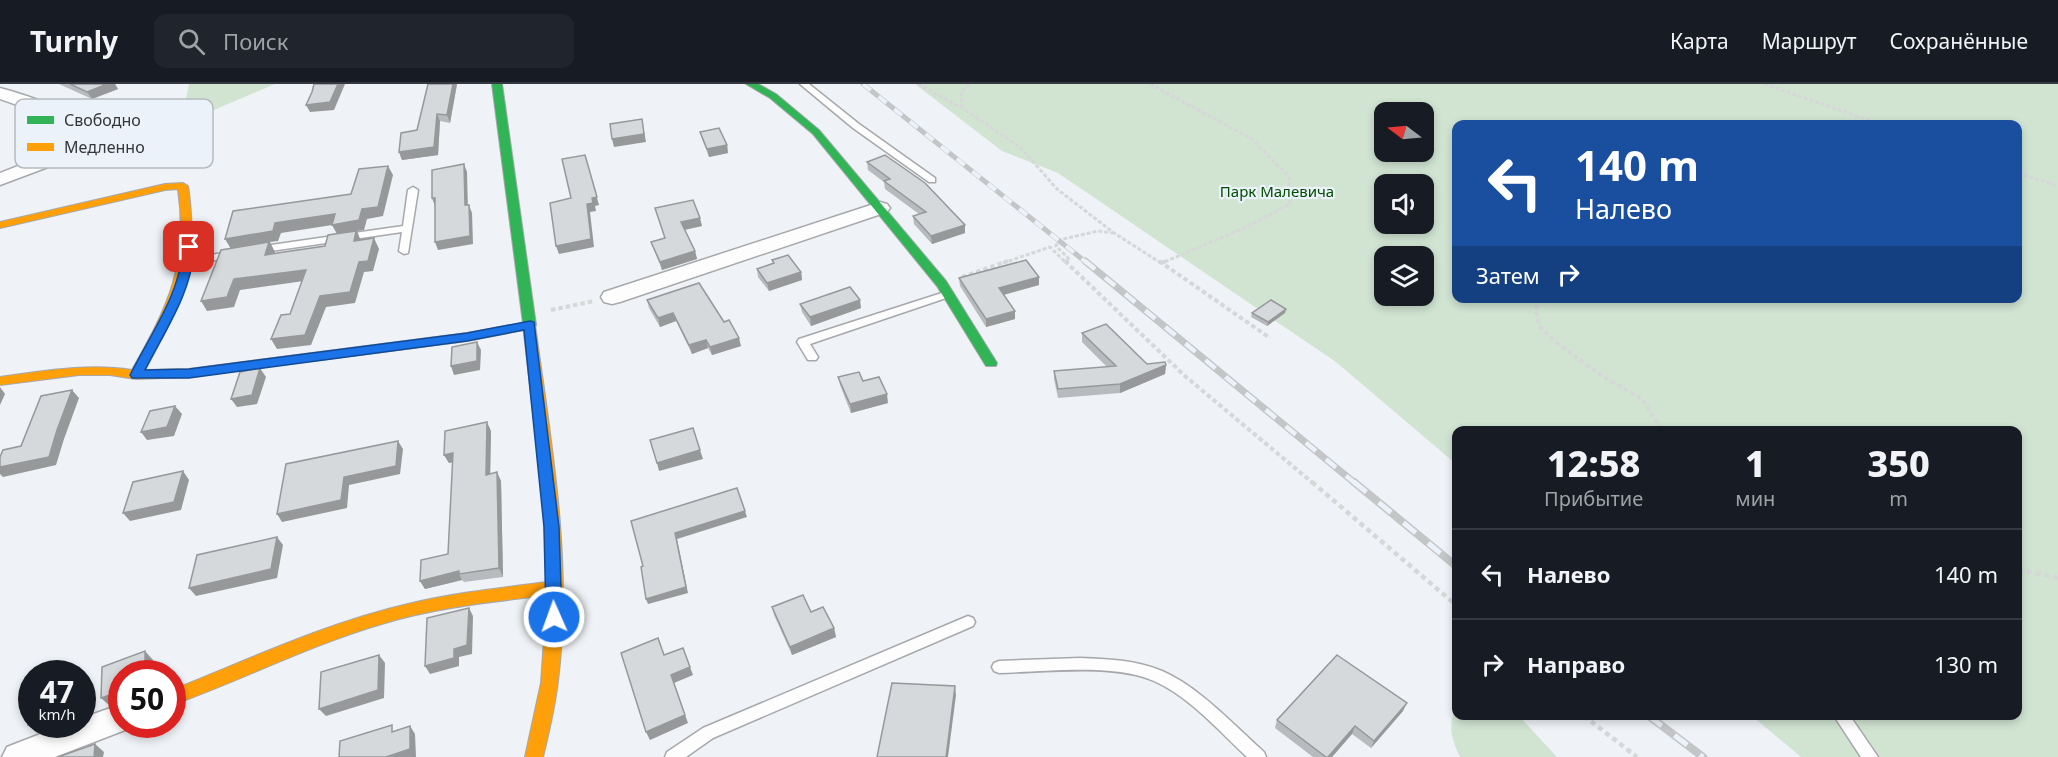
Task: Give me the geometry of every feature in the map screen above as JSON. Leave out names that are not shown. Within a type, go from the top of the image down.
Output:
[{"type":"street","points":[[497,84],[530,319],[552,527],[554,636],[544,713],[534,757]]},
{"type":"street","points":[[751,84],[773,96],[816,132],[945,289],[991,363]]},
{"type":"street","points":[[0,93],[17,99]]},
{"type":"street","points":[[0,179],[29,168]]},
{"type":"street","points":[[0,225],[24,214],[165,187],[183,186],[187,200],[188,262],[178,293],[136,375]]},
{"type":"street","points":[[612,297],[689,274],[796,235],[880,208]]},
{"type":"street","points":[[0,381],[79,371],[110,371],[136,375],[189,374],[467,337],[530,319]]},
{"type":"street","points":[[186,692],[312,642],[387,616],[458,601],[553,588]]},
{"type":"street","points":[[18,757],[108,722]]},
{"type":"lane","points":[[804,84],[856,126],[932,180]]},
{"type":"lane","points":[[404,251],[413,190]]},
{"type":"lane","points":[[188,262],[307,241],[334,240],[408,228]]},
{"type":"lane","points":[[812,357],[803,342],[945,289]]},
{"type":"lane","points":[[673,757],[708,733],[968,622]]},
{"type":"lane","points":[[999,667],[1130,668],[1159,677],[1177,688],[1258,757]]},
{"type":"lane","points":[[1845,720],[1870,757]]},
{"type":"path","points":[[918,84],[962,108],[1020,147],[1057,189],[1114,233],[1196,285],[1270,338]]},
{"type":"path","points":[[962,108],[961,92],[970,84]]},
{"type":"path","points":[[1150,84],[1252,139],[1289,177],[1290,204],[1244,228],[1161,264]]},
{"type":"path","points":[[1764,84],[1869,120]]},
{"type":"path","points":[[2022,174],[2058,186]]},
{"type":"path","points":[[1065,261],[1070,260],[1056,246],[1059,240],[1098,231],[1114,233]]},
{"type":"path","points":[[945,289],[1050,246],[1184,375],[1397,550],[1452,602]]},
{"type":"path","points":[[530,319],[612,297]]},
{"type":"path","points":[[1538,303],[1535,310],[1540,327],[1553,340],[1602,376],[1642,399],[1659,426]]},
{"type":"path","points":[[2022,570],[2058,578]]},
{"type":"path","points":[[1589,720],[1636,757]]},
{"type":"green space","points":[[189,84],[275,84],[213,110],[213,99],[186,99]]},
{"type":"green space","name":"Парк Малевича","points":[[915,84],[2058,84],[2058,757],[1801,757],[1757,720],[2022,720],[2022,426],[1452,426],[1452,461],[1336,362],[1058,173],[1002,151]]},
{"type":"green space","points":[[1523,720],[1557,757],[1460,757],[1452,733],[1452,721]]},
{"type":"building","points":[[70,84],[107,84],[87,92]]},
{"type":"building","points":[[314,84],[338,84],[330,102],[306,105]]},
{"type":"building","points":[[428,84],[453,84],[447,115],[437,114],[434,147],[399,152],[401,133],[417,130]]},
{"type":"building","points":[[642,119],[644,134],[612,139],[610,124]]},
{"type":"building","points":[[719,128],[727,145],[707,149],[700,132]]},
{"type":"building","points":[[585,155],[597,197],[592,198],[593,203],[587,204],[591,239],[556,246],[550,203],[571,198],[562,159]]},
{"type":"building","points":[[885,155],[925,183],[965,225],[931,236],[913,216],[926,212],[884,181],[890,179],[867,162]]},
{"type":"building","points":[[464,164],[465,205],[469,205],[470,236],[435,242],[435,198],[432,198],[432,170]]},
{"type":"building","points":[[388,166],[378,207],[362,209],[359,220],[332,225],[335,214],[275,223],[273,231],[225,239],[233,211],[351,194],[359,169]]},
{"type":"building","points":[[693,200],[700,218],[681,222],[695,251],[660,262],[651,242],[665,238],[655,208]]},
{"type":"building","points":[[356,231],[354,241],[374,238],[368,261],[359,262],[350,292],[320,296],[305,335],[271,339],[281,315],[290,314],[306,270],[234,279],[227,297],[201,301],[221,250],[269,242],[265,255],[325,246],[328,235]]},
{"type":"building","points":[[788,255],[801,272],[767,283],[757,269],[774,263],[772,260]]},
{"type":"building","points":[[1026,260],[1039,277],[999,288],[1015,311],[986,319],[959,278]]},
{"type":"building","points":[[699,283],[724,322],[729,320],[739,338],[710,347],[706,340],[689,345],[673,313],[658,318],[647,300]]},
{"type":"building","points":[[850,287],[860,300],[810,317],[800,304]]},
{"type":"building","points":[[1271,300],[1286,309],[1268,322],[1252,313]]},
{"type":"building","points":[[1106,324],[1147,364],[1165,362],[1166,365],[1120,384],[1058,389],[1054,371],[1116,366],[1082,333]]},
{"type":"building","points":[[477,342],[477,361],[451,366],[452,347]]},
{"type":"building","points":[[260,368],[252,395],[231,399],[240,372]]},
{"type":"building","points":[[859,372],[863,381],[879,377],[887,394],[850,404],[838,377]]},
{"type":"building","points":[[72,390],[49,457],[0,467],[3,450],[21,446],[41,396]]},
{"type":"building","points":[[175,406],[167,427],[141,432],[150,411]]},
{"type":"building","points":[[487,422],[486,475],[497,472],[499,568],[459,574],[459,571],[420,581],[421,560],[448,554],[453,453],[444,455],[445,431]]},
{"type":"building","points":[[693,428],[700,450],[657,463],[650,440]]},
{"type":"building","points":[[398,441],[396,466],[344,477],[341,500],[277,514],[286,464]]},
{"type":"building","points":[[183,471],[174,502],[123,513],[133,482]]},
{"type":"building","points":[[737,488],[745,511],[675,533],[686,587],[646,599],[641,567],[643,566],[631,521]]},
{"type":"building","points":[[277,537],[271,569],[189,588],[197,555]]},
{"type":"building","points":[[803,595],[811,612],[823,607],[834,628],[790,647],[772,607]]},
{"type":"building","points":[[469,608],[467,645],[454,649],[454,658],[425,666],[427,618]]},
{"type":"building","points":[[658,638],[664,655],[683,648],[690,667],[671,675],[685,715],[646,732],[621,653]]},
{"type":"building","points":[[145,651],[145,660],[121,660]]},
{"type":"building","points":[[379,655],[378,690],[319,709],[321,672]]},
{"type":"building","points":[[1337,655],[1407,703],[1374,741],[1355,726],[1326,757],[1277,720]]},
{"type":"building","points":[[108,665],[108,696],[101,698],[102,667]]},
{"type":"building","points":[[892,683],[955,686],[946,757],[877,757]]},
{"type":"building","points":[[392,725],[392,732],[410,726],[410,749],[386,757],[339,757],[340,741]]},
{"type":"building","points":[[95,744],[94,757],[58,757]]},
{"type":"railway","points":[[863,84],[1087,263]]},
{"type":"railway","points":[[1085,261],[1356,484]]},
{"type":"railway","points":[[1354,482],[1452,563]]},
{"type":"railway","points":[[1654,720],[1703,757]]},
{"type":"traffic: fast","points":[[497,84],[529,325]]},
{"type":"traffic: fast","points":[[751,84],[773,96],[816,132],[942,284],[991,363]]},
{"type":"traffic: fast","points":[[312,357],[467,337],[530,325]]},
{"type":"traffic: slow","points":[[0,225],[165,187],[183,186],[188,240],[185,263],[171,306],[136,375]]},
{"type":"traffic: slow","points":[[529,325],[546,454],[555,585],[550,683],[534,757]]},
{"type":"traffic: slow","points":[[0,381],[79,371],[110,371],[136,375],[189,373],[312,357]]},
{"type":"traffic: slow","points":[[186,692],[305,644],[406,610],[553,588]]},
{"type":"route","points":[[189,247],[188,262],[178,293],[136,375],[189,374],[467,337],[530,325],[552,527],[554,617]]}]
